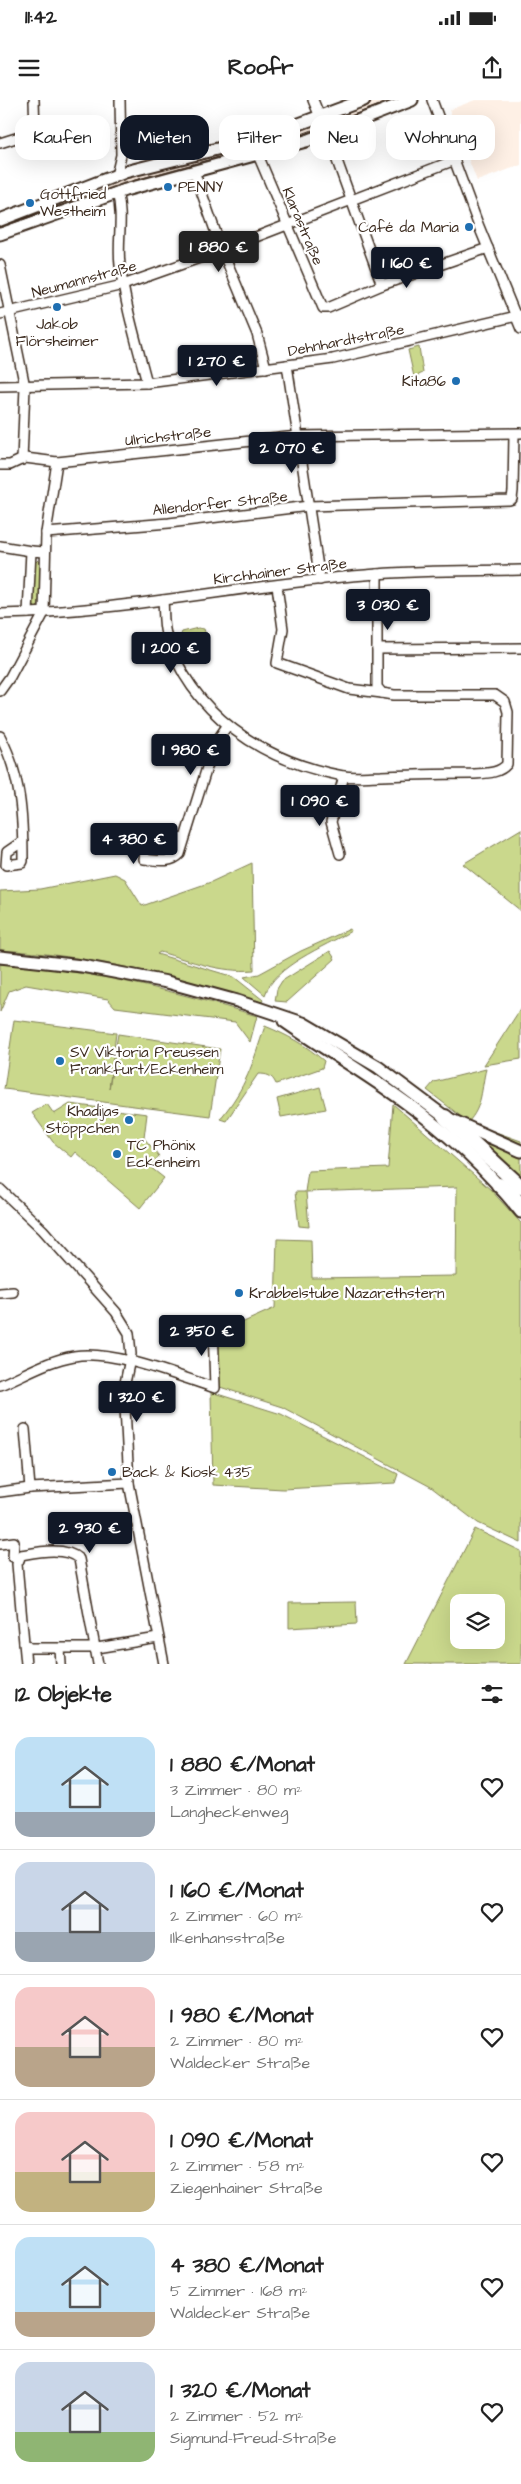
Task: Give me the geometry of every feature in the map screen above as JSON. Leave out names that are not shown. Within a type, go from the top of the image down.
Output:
[{"type":"highway","points":[[445,1117],[521,1187]]},
{"type":"highway","points":[[499,1185],[521,1204]]},
{"type":"main road","points":[[325,115],[364,100]]},
{"type":"main road","points":[[374,115],[412,100]]},
{"type":"main road","points":[[0,220],[136,169],[237,144],[310,120]]},
{"type":"main road","points":[[0,234],[117,192],[234,160]]},
{"type":"main road","points":[[1,957],[74,964],[139,976],[213,994],[303,1023],[335,1040],[378,1067],[445,1117],[521,1151]]},
{"type":"main road","points":[[276,1014],[406,1102],[439,1129],[499,1185],[521,1212]]},
{"type":"street","points":[[0,143],[35,132],[34,100]]},
{"type":"street","points":[[120,100],[120,115]]},
{"type":"street","points":[[313,100],[319,115]]},
{"type":"street","points":[[432,100],[438,115]]},
{"type":"street","points":[[116,176],[120,159]]},
{"type":"street","points":[[124,160],[127,165],[136,169]]},
{"type":"street","name":"Klarastraße","points":[[261,160],[323,308],[328,308],[382,286]]},
{"type":"street","points":[[336,160],[382,286],[488,248]]},
{"type":"street","points":[[455,160],[488,248],[518,315],[521,329]]},
{"type":"street","name":"Neumannstraße","points":[[0,314],[122,285],[222,250],[455,160]]},
{"type":"street","points":[[194,170],[222,250],[257,334],[266,368]]},
{"type":"street","points":[[117,192],[121,210],[119,257],[122,285],[147,383]]},
{"type":"street","points":[[0,265],[25,387],[22,460]]},
{"type":"street","name":"Dehnhardtstraße","points":[[0,386],[25,387],[147,383],[333,359],[518,315]]},
{"type":"street","points":[[287,365],[320,580]]},
{"type":"street","name":"Ulrichstraße","points":[[0,464],[10,465],[25,458],[56,462],[298,436],[517,433]]},
{"type":"street","name":"Allendorfer Straße","points":[[46,533],[160,524],[309,506],[509,500],[512,499],[517,433]]},
{"type":"street","points":[[0,691],[10,677],[44,613],[46,533],[56,462]]},
{"type":"street","points":[[0,546],[45,552]]},
{"type":"street","points":[[28,614],[31,551]]},
{"type":"street","name":"Kirchhainer Straße","points":[[0,614],[44,613],[377,574],[521,570]]},
{"type":"street","points":[[377,574],[379,690]]},
{"type":"street","points":[[163,600],[166,633],[187,681],[204,704],[227,726],[287,760],[344,776],[491,773],[503,769],[507,764],[508,712],[504,702],[495,696],[394,695],[379,690],[336,685],[277,663],[283,629],[277,586]]},
{"type":"street","points":[[377,649],[521,648]]},
{"type":"street","points":[[184,839],[214,745],[227,726]]},
{"type":"street","points":[[0,736],[13,761],[22,806],[23,841]]},
{"type":"street","points":[[340,854],[331,822],[344,776]]},
{"type":"street","points":[[0,1189],[43,1230],[122,1319],[127,1328],[132,1345],[124,1388],[129,1483],[164,1664]]},
{"type":"street","points":[[0,1293],[13,1292]]},
{"type":"street","points":[[0,1385],[75,1355],[118,1358],[214,1388],[213,1325]]},
{"type":"street","points":[[25,1429],[30,1488]]},
{"type":"street","points":[[0,1492],[30,1488],[129,1483]]},
{"type":"street","points":[[0,1544],[14,1542],[13,1557],[19,1560]]},
{"type":"street","points":[[26,1664],[18,1570],[19,1560],[21,1555],[64,1552],[73,1553],[79,1559],[97,1648],[98,1664]]},
{"type":"street","points":[[24,1643],[29,1648],[97,1648],[158,1638]]},
{"type":"street","points":[[60,1649],[61,1664]]},
{"type":"shaded area","points":[[372,100],[400,100],[359,115],[332,115]]},
{"type":"shaded area","points":[[475,100],[521,100],[521,165],[477,181],[469,160],[495,160],[495,115],[451,115],[449,110]]},
{"type":"shaded area","points":[[310,123],[310,133],[300,136],[300,127]]},
{"type":"shaded area","points":[[219,150],[219,159],[137,180],[0,231],[0,223],[117,179],[184,160],[209,160],[209,153]]},
{"type":"green space","points":[[419,347],[423,373],[414,377],[408,350]]},
{"type":"green space","points":[[38,560],[41,563],[39,605],[36,608],[33,605],[35,563]]},
{"type":"green space","points":[[198,628],[204,629],[206,635],[205,645],[194,650],[186,646],[180,637],[182,632]]},
{"type":"green space","points":[[521,829],[521,911],[463,864]]},
{"type":"green space","points":[[252,863],[254,970],[230,970],[160,952],[157,954],[234,977],[263,1000],[262,1002],[132,968],[67,957],[0,950],[0,891],[40,889],[115,874],[125,879],[142,906],[211,882]]},
{"type":"green space","points":[[350,929],[351,931],[289,966],[278,975],[265,995],[244,977],[259,974],[301,951]]},
{"type":"green space","points":[[330,951],[335,959],[287,1002],[275,1001],[277,989],[282,981]]},
{"type":"green space","points":[[0,964],[65,971],[130,982],[257,1016],[250,1042],[235,1022],[115,1007],[108,999],[26,985],[9,991],[0,1012]]},
{"type":"green space","points":[[521,1008],[521,1059],[484,1065]]},
{"type":"green space","points":[[14,1020],[116,1033],[109,1089],[118,1034],[220,1049],[210,1116],[4,1089]]},
{"type":"green space","points":[[265,1026],[289,1037],[310,1050],[324,1061],[322,1068],[276,1084],[269,1076],[258,1074],[226,1121],[220,1119],[243,1085]]},
{"type":"green space","points":[[486,1069],[479,1104],[468,1122],[427,1090],[434,1082]]},
{"type":"green space","points":[[320,1087],[326,1109],[281,1117],[277,1099]]},
{"type":"green space","name":"TC Phönix Eckenheim","points":[[47,1104],[54,1114],[70,1104],[147,1114],[144,1138],[159,1156],[150,1167],[164,1178],[140,1208],[75,1152],[71,1157],[53,1142],[32,1113]]},
{"type":"green space","points":[[393,1104],[491,1190],[521,1223],[521,1543],[478,1523],[431,1487],[282,1407],[220,1387],[217,1331],[237,1325],[275,1308],[277,1239],[311,1240],[312,1278],[456,1276],[457,1187],[306,1192],[309,1227],[299,1226],[295,1192],[305,1192],[308,1171],[388,1168]]},
{"type":"green space","points":[[490,1130],[521,1141],[521,1178],[475,1134],[498,1144]]},
{"type":"green space","points":[[211,1392],[281,1414],[398,1474],[395,1483],[283,1489],[213,1485]]},
{"type":"green space","points":[[475,1529],[521,1551],[521,1664],[406,1664]]},
{"type":"green space","points":[[356,1602],[357,1624],[289,1628],[289,1603]]},
{"type":"tram line","points":[[0,228],[135,180],[299,135],[393,100]]},
{"type":"place","name":"PENNY","points":[[168,187]]},
{"type":"place","name":"Gottfried Westheim","points":[[30,203]]},
{"type":"place","name":"Café da Maria","points":[[469,227]]},
{"type":"place","name":"Jakob Flörsheimer","points":[[57,307]]},
{"type":"place","name":"Kita86","points":[[456,381]]},
{"type":"place","name":"SV Viktoria Preussen Frankfurt/Eckenheim","points":[[60,1061]]},
{"type":"place","name":"Khadijas Stöppchen","points":[[129,1120]]},
{"type":"place","name":"TC Phönix Eckenheim","points":[[117,1154]]},
{"type":"place","name":"Krabbelstube Nazarethstern","points":[[239,1293]]},
{"type":"place","name":"Back & Kiosk 435","points":[[112,1472]]}]
